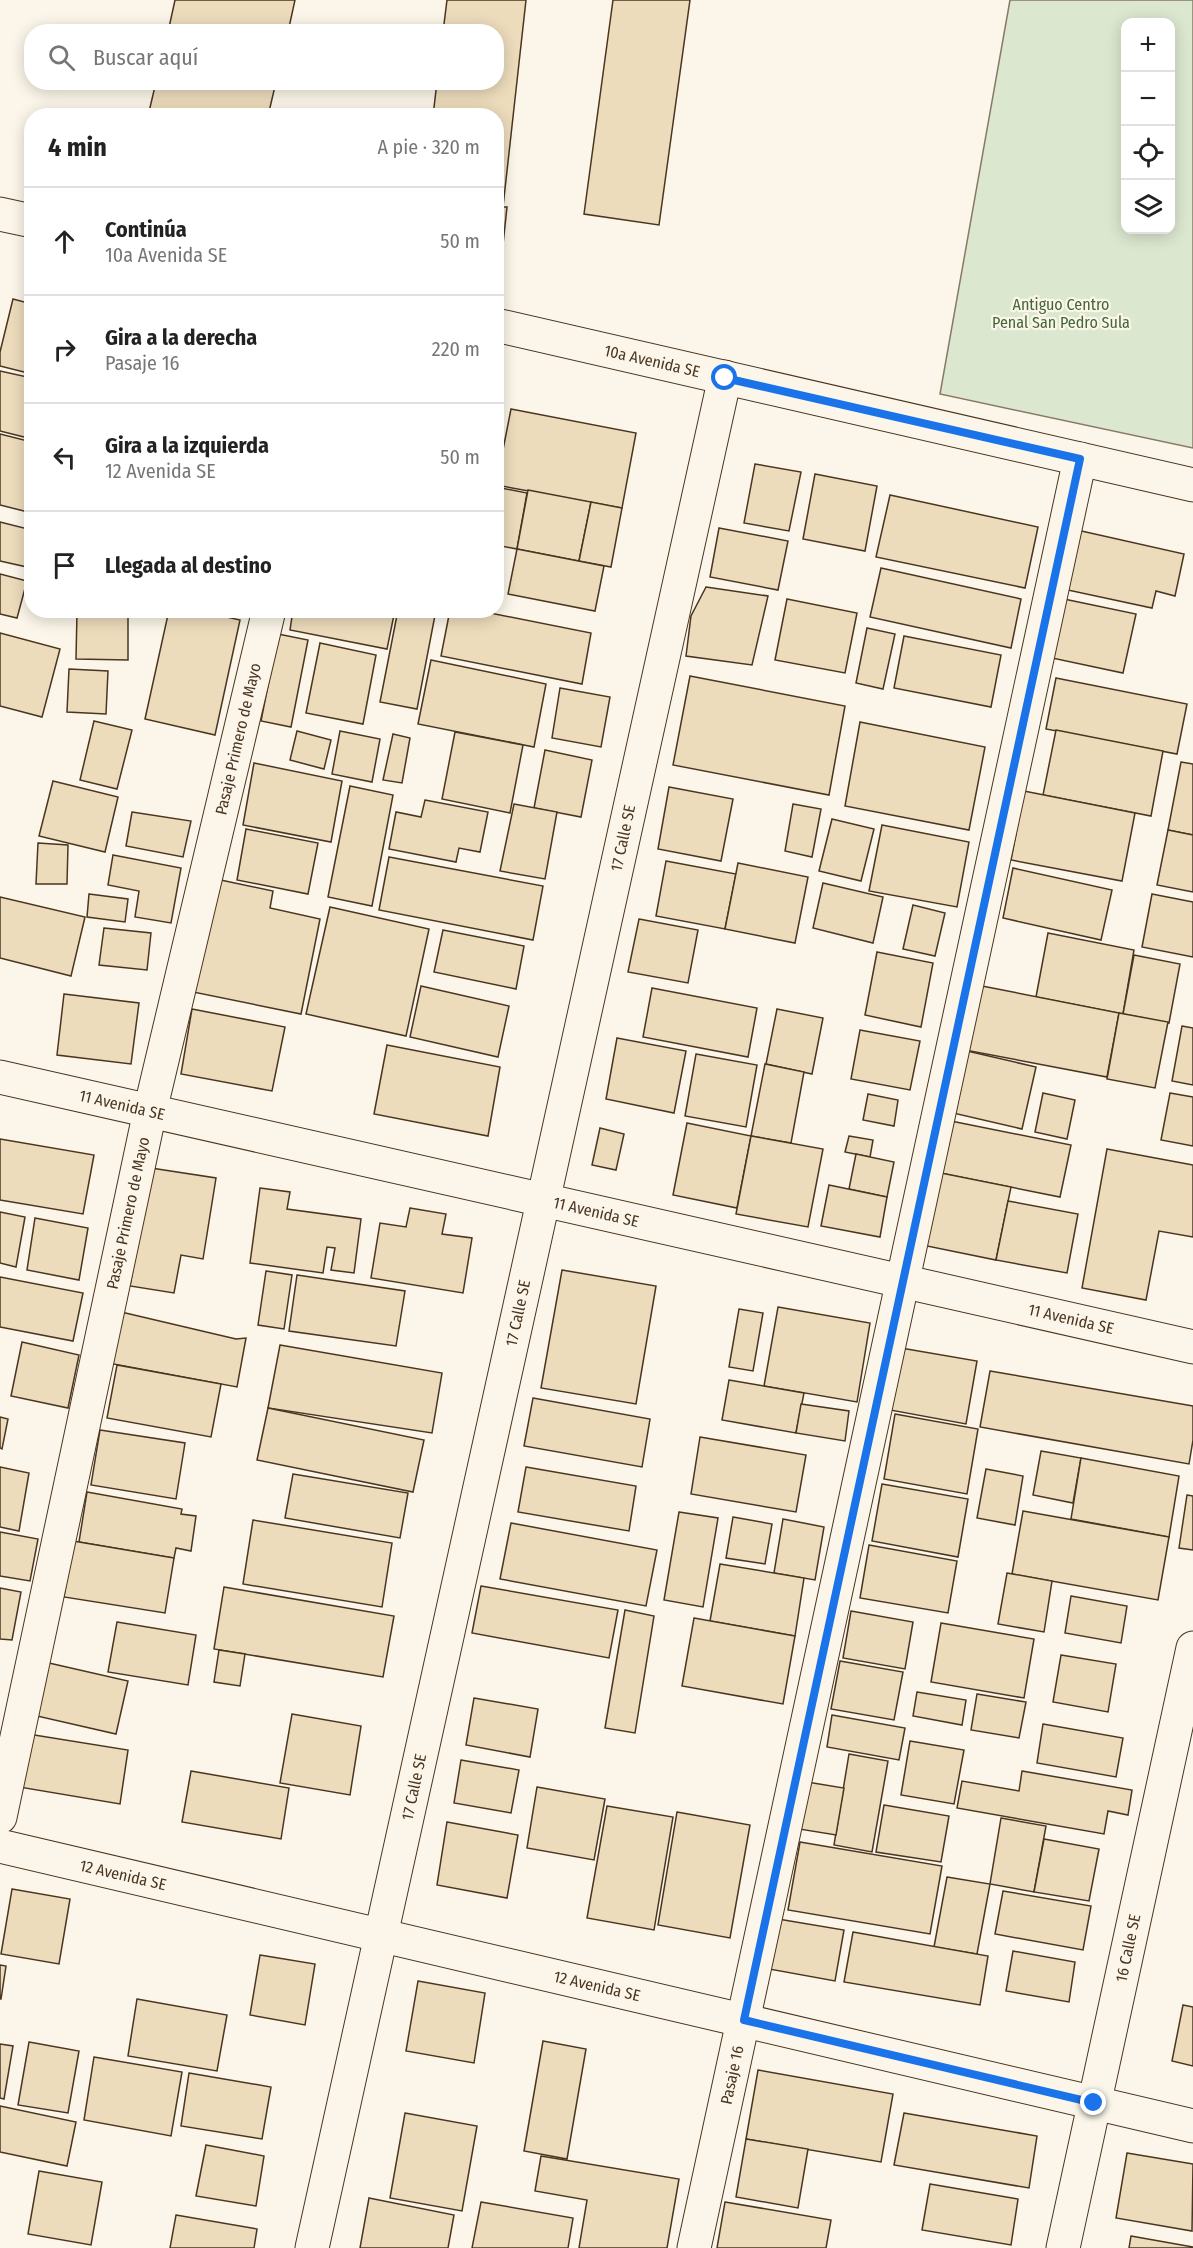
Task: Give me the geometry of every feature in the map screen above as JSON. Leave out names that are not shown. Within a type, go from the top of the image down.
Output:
[{"type":"street","points":[[0,214],[24,219]]},
{"type":"street","name":"10a Avenida SE","points":[[504,327],[1193,485]]},
{"type":"street","name":"17 Calle SE","points":[[312,2248],[725,378]]},
{"type":"street","name":"Pasaje 16","points":[[694,2248],[1080,459]]},
{"type":"street","name":"Pasaje Primero de Mayo","points":[[0,1817],[150,1111],[267,618]]},
{"type":"street","name":"11 Avenida SE","points":[[0,1077],[1193,1347]]},
{"type":"street","name":"16 Calle SE","points":[[1063,2248],[1193,1648]]},
{"type":"street","name":"12 Avenida SE","points":[[0,1846],[1193,2126]]},
{"type":"green space","name":"Antiguo Centro Penal San Pedro Sula","points":[[1010,0],[1193,0],[1193,448],[940,394]]},
{"type":"building","points":[[175,0],[295,0],[290,24],[170,24]]},
{"type":"building","points":[[447,0],[526,0],[504,198],[504,108],[434,108],[436,90],[504,90],[504,24],[444,24]]},
{"type":"building","points":[[613,0],[690,0],[659,225],[584,214]]},
{"type":"building","points":[[154,90],[274,90],[270,108],[150,108]]},
{"type":"building","points":[[504,207],[507,207],[504,235]]},
{"type":"building","points":[[13,299],[24,302],[24,372],[0,366],[0,352]]},
{"type":"building","points":[[0,371],[24,376],[24,437],[0,431]]},
{"type":"building","points":[[511,409],[636,433],[622,508],[504,486],[504,444]]},
{"type":"building","points":[[0,434],[24,440],[24,511],[0,505]]},
{"type":"building","points":[[755,464],[801,472],[789,531],[744,523]]},
{"type":"building","points":[[815,474],[877,486],[865,551],[803,539]]},
{"type":"building","points":[[504,489],[527,493],[517,549],[504,547]]},
{"type":"building","points":[[528,490],[591,502],[579,561],[517,549]]},
{"type":"building","points":[[890,495],[1038,527],[1025,588],[876,557]]},
{"type":"building","points":[[591,502],[622,508],[611,567],[579,561]]},
{"type":"building","points":[[0,522],[24,528],[24,566],[0,561]]},
{"type":"building","points":[[719,528],[788,541],[778,590],[710,577]]},
{"type":"building","points":[[1077,530],[1184,554],[1175,596],[1156,591],[1152,608],[1063,589]]},
{"type":"building","points":[[517,549],[604,566],[595,611],[508,594]]},
{"type":"building","points":[[881,568],[1021,599],[1011,648],[870,617]]},
{"type":"building","points":[[0,574],[24,580],[24,592],[17,618],[0,614]]},
{"type":"building","points":[[706,587],[768,596],[752,665],[686,656],[691,616]]},
{"type":"building","points":[[787,599],[857,613],[845,673],[775,660]]},
{"type":"building","points":[[1064,599],[1136,614],[1123,673],[1052,658]]},
{"type":"building","points":[[504,616],[591,633],[582,684],[441,656],[448,618],[504,618]]},
{"type":"building","points":[[77,618],[128,618],[128,660],[76,659]]},
{"type":"building","points":[[167,618],[240,620],[215,735],[145,719]]},
{"type":"building","points":[[292,618],[393,618],[387,649],[290,630]]},
{"type":"building","points":[[396,618],[434,618],[417,709],[380,702]]},
{"type":"building","points":[[867,628],[895,634],[883,689],[856,683]]},
{"type":"building","points":[[0,633],[60,649],[42,717],[0,706]]},
{"type":"building","points":[[278,634],[308,640],[291,727],[261,721]]},
{"type":"building","points":[[904,636],[1001,655],[991,707],[894,688]]},
{"type":"building","points":[[320,643],[376,655],[363,724],[306,713]]},
{"type":"building","points":[[431,660],[546,684],[534,747],[418,724]]},
{"type":"building","points":[[69,669],[108,671],[106,714],[67,712]]},
{"type":"building","points":[[690,676],[845,706],[829,795],[673,765]]},
{"type":"building","points":[[1056,678],[1187,704],[1177,754],[1046,729]]},
{"type":"building","points":[[560,688],[610,697],[601,747],[552,738]]},
{"type":"building","points":[[94,721],[132,730],[117,789],[80,780]]},
{"type":"building","points":[[860,722],[985,747],[969,830],[845,806]]},
{"type":"building","points":[[1056,730],[1163,751],[1151,816],[1043,795]]},
{"type":"building","points":[[297,731],[331,740],[324,769],[290,760]]},
{"type":"building","points":[[340,731],[380,739],[372,782],[332,774]]},
{"type":"building","points":[[455,732],[523,745],[510,813],[442,799]]},
{"type":"building","points":[[393,734],[410,738],[402,783],[383,780]]},
{"type":"building","points":[[545,750],[592,760],[581,817],[534,808]]},
{"type":"building","points":[[1181,762],[1193,764],[1193,835],[1168,830]]},
{"type":"building","points":[[254,763],[342,781],[331,842],[243,825]]},
{"type":"building","points":[[53,781],[118,797],[105,852],[39,836]]},
{"type":"building","points":[[350,786],[393,795],[372,906],[328,897]]},
{"type":"building","points":[[669,787],[733,799],[721,861],[658,849]]},
{"type":"building","points":[[1024,791],[1135,813],[1122,881],[1011,860]]},
{"type":"building","points":[[425,800],[488,812],[480,852],[459,848],[456,862],[389,849],[396,812],[421,817]]},
{"type":"building","points":[[514,804],[557,812],[545,879],[500,871]]},
{"type":"building","points":[[793,804],[821,809],[812,857],[785,851]]},
{"type":"building","points":[[132,812],[191,821],[183,857],[126,846]]},
{"type":"building","points":[[832,819],[874,829],[861,881],[819,871]]},
{"type":"building","points":[[882,825],[969,842],[957,907],[869,891]]},
{"type":"building","points":[[246,829],[318,843],[308,894],[237,880]]},
{"type":"building","points":[[1168,830],[1193,835],[1193,892],[1157,885]]},
{"type":"building","points":[[38,843],[68,845],[67,884],[36,884]]},
{"type":"building","points":[[113,855],[181,868],[171,923],[135,917],[139,891],[108,885]]},
{"type":"building","points":[[389,857],[543,886],[533,940],[379,910]]},
{"type":"building","points":[[666,861],[736,874],[725,929],[656,916]]},
{"type":"building","points":[[738,863],[808,877],[795,943],[725,929]]},
{"type":"building","points":[[1013,868],[1112,890],[1101,940],[1003,918]]},
{"type":"building","points":[[216,879],[273,891],[270,908],[320,919],[301,1014],[193,992]]},
{"type":"building","points":[[823,883],[883,897],[873,943],[813,928]]},
{"type":"building","points":[[89,894],[128,899],[125,922],[87,917]]},
{"type":"building","points":[[1152,894],[1193,902],[1193,957],[1142,947]]},
{"type":"building","points":[[0,897],[85,917],[71,976],[0,958]]},
{"type":"building","points":[[913,905],[945,913],[935,956],[903,949]]},
{"type":"building","points":[[330,907],[429,929],[406,1036],[306,1014]]},
{"type":"building","points":[[639,919],[698,930],[688,983],[628,972]]},
{"type":"building","points":[[104,928],[151,933],[147,970],[99,965]]},
{"type":"building","points":[[443,930],[524,946],[516,989],[434,972]]},
{"type":"building","points":[[1048,933],[1134,950],[1123,1014],[1036,997]]},
{"type":"building","points":[[877,952],[933,963],[921,1027],[865,1015]]},
{"type":"building","points":[[1134,955],[1180,964],[1169,1023],[1123,1014]]},
{"type":"building","points":[[977,985],[1119,1013],[1107,1077],[965,1050]]},
{"type":"building","points":[[421,986],[509,1006],[498,1057],[410,1037]]},
{"type":"building","points":[[652,988],[757,1008],[748,1057],[643,1037]]},
{"type":"building","points":[[64,994],[139,1003],[131,1064],[57,1055]]},
{"type":"building","points":[[192,1009],[285,1027],[272,1091],[181,1074]]},
{"type":"building","points":[[777,1009],[823,1018],[812,1074],[766,1064]]},
{"type":"building","points":[[1119,1013],[1168,1022],[1155,1088],[1107,1079]]},
{"type":"building","points":[[1182,1026],[1193,1028],[1193,1085],[1172,1081]]},
{"type":"building","points":[[860,1030],[920,1041],[910,1090],[851,1079]]},
{"type":"building","points":[[617,1038],[686,1051],[674,1113],[606,1099]]},
{"type":"building","points":[[387,1045],[500,1067],[488,1136],[374,1114]]},
{"type":"building","points":[[954,1048],[1036,1067],[1022,1129],[940,1110]]},
{"type":"building","points":[[696,1054],[757,1065],[746,1127],[685,1116]]},
{"type":"building","points":[[765,1064],[804,1072],[791,1143],[751,1136]]},
{"type":"building","points":[[1043,1093],[1075,1100],[1067,1139],[1035,1132]]},
{"type":"building","points":[[1170,1093],[1193,1097],[1193,1146],[1161,1140]]},
{"type":"building","points":[[868,1094],[898,1100],[894,1126],[863,1120]]},
{"type":"building","points":[[946,1120],[1071,1145],[1060,1197],[935,1172]]},
{"type":"building","points":[[687,1123],[751,1136],[737,1208],[673,1195]]},
{"type":"building","points":[[600,1128],[624,1134],[616,1170],[592,1165]]},
{"type":"building","points":[[751,1136],[823,1149],[808,1227],[736,1214]]},
{"type":"building","points":[[849,1136],[873,1140],[870,1157],[845,1152]]},
{"type":"building","points":[[0,1139],[94,1155],[83,1214],[0,1200]]},
{"type":"building","points":[[1107,1149],[1193,1165],[1193,1237],[1159,1231],[1146,1300],[1082,1288]]},
{"type":"building","points":[[856,1154],[894,1162],[887,1197],[849,1189]]},
{"type":"building","points":[[151,1168],[216,1178],[203,1259],[181,1255],[174,1293],[130,1286]]},
{"type":"building","points":[[936,1172],[1011,1187],[996,1260],[922,1245]]},
{"type":"building","points":[[829,1185],[887,1197],[880,1237],[821,1226]]},
{"type":"building","points":[[260,1188],[290,1192],[287,1209],[361,1219],[354,1273],[331,1270],[335,1248],[327,1247],[323,1273],[250,1263]]},
{"type":"building","points":[[1008,1201],[1078,1214],[1067,1273],[996,1260]]},
{"type":"building","points":[[410,1208],[446,1214],[442,1234],[472,1238],[463,1293],[371,1278],[380,1223],[406,1227]]},
{"type":"building","points":[[0,1212],[25,1217],[16,1267],[0,1263]]},
{"type":"building","points":[[35,1218],[88,1228],[79,1280],[27,1270]]},
{"type":"building","points":[[562,1270],[656,1286],[636,1404],[541,1388]]},
{"type":"building","points":[[266,1271],[292,1275],[284,1329],[258,1325]]},
{"type":"building","points":[[297,1275],[405,1291],[396,1346],[289,1331]]},
{"type":"building","points":[[0,1277],[83,1293],[73,1341],[0,1327]]},
{"type":"building","points":[[778,1307],[870,1323],[857,1402],[764,1386]]},
{"type":"building","points":[[739,1309],[763,1313],[753,1371],[729,1367]]},
{"type":"building","points":[[117,1311],[236,1339],[246,1338],[237,1387],[108,1363]]},
{"type":"building","points":[[22,1342],[79,1355],[68,1408],[11,1396]]},
{"type":"building","points":[[280,1345],[442,1373],[432,1433],[268,1408]]},
{"type":"building","points":[[901,1348],[977,1361],[966,1424],[890,1410]]},
{"type":"building","points":[[117,1365],[221,1384],[211,1437],[107,1418]]},
{"type":"building","points":[[990,1371],[1193,1406],[1193,1440],[1189,1464],[980,1427]]},
{"type":"building","points":[[729,1380],[804,1393],[796,1433],[722,1420]]},
{"type":"building","points":[[533,1398],[650,1419],[642,1467],[524,1446]]},
{"type":"building","points":[[801,1404],[849,1411],[845,1441],[796,1433]]},
{"type":"building","points":[[268,1408],[424,1440],[413,1492],[257,1460]]},
{"type":"building","points":[[895,1414],[978,1429],[967,1494],[884,1479]]},
{"type":"building","points":[[0,1417],[8,1419],[2,1449],[0,1448]]},
{"type":"building","points":[[100,1430],[185,1443],[176,1499],[91,1485]]},
{"type":"building","points":[[700,1437],[806,1455],[796,1512],[691,1494]]},
{"type":"building","points":[[1041,1451],[1081,1458],[1073,1503],[1033,1495]]},
{"type":"building","points":[[1081,1458],[1179,1476],[1169,1537],[1071,1519]]},
{"type":"building","points":[[0,1467],[29,1473],[19,1531],[0,1527]]},
{"type":"building","points":[[526,1467],[636,1486],[629,1531],[518,1512]]},
{"type":"building","points":[[986,1469],[1023,1476],[1015,1525],[977,1518]]},
{"type":"building","points":[[293,1474],[408,1493],[400,1538],[285,1518]]},
{"type":"building","points":[[882,1484],[968,1499],[958,1557],[872,1541]]},
{"type":"building","points":[[87,1492],[182,1509],[181,1514],[196,1516],[191,1551],[176,1548],[174,1558],[79,1542]]},
{"type":"building","points":[[1187,1495],[1193,1496],[1193,1550],[1179,1548]]},
{"type":"building","points":[[1023,1511],[1169,1537],[1158,1600],[1012,1574]]},
{"type":"building","points":[[679,1512],[718,1518],[703,1607],[664,1600]]},
{"type":"building","points":[[733,1517],[772,1524],[765,1564],[726,1558]]},
{"type":"building","points":[[783,1519],[824,1527],[815,1580],[774,1573]]},
{"type":"building","points":[[253,1520],[392,1543],[382,1607],[243,1584]]},
{"type":"building","points":[[511,1523],[657,1550],[646,1606],[500,1579]]},
{"type":"building","points":[[0,1532],[38,1539],[30,1581],[0,1576]]},
{"type":"building","points":[[73,1541],[174,1558],[165,1613],[64,1597]]},
{"type":"building","points":[[869,1545],[957,1561],[948,1613],[860,1598]]},
{"type":"building","points":[[720,1564],[804,1578],[795,1636],[710,1621]]},
{"type":"building","points":[[1007,1573],[1052,1581],[1044,1632],[998,1624]]},
{"type":"building","points":[[481,1586],[618,1610],[609,1658],[472,1633]]},
{"type":"building","points":[[224,1587],[394,1616],[383,1677],[214,1649]]},
{"type":"building","points":[[0,1588],[21,1592],[12,1640],[0,1639]]},
{"type":"building","points":[[1071,1596],[1127,1606],[1121,1643],[1065,1633]]},
{"type":"building","points":[[625,1610],[654,1616],[635,1733],[605,1728]]},
{"type":"building","points":[[851,1611],[913,1622],[905,1669],[843,1658]]},
{"type":"building","points":[[694,1618],[795,1636],[783,1704],[682,1686]]},
{"type":"building","points":[[117,1622],[196,1635],[188,1685],[108,1672]]},
{"type":"building","points":[[941,1623],[1034,1639],[1024,1698],[931,1682]]},
{"type":"building","points":[[219,1650],[245,1654],[240,1686],[214,1682]]},
{"type":"building","points":[[1061,1655],[1116,1664],[1108,1712],[1053,1702]]},
{"type":"building","points":[[840,1661],[903,1672],[894,1720],[831,1709]]},
{"type":"building","points":[[49,1663],[128,1681],[116,1734],[37,1716]]},
{"type":"building","points":[[917,1692],[966,1700],[962,1725],[913,1716]]},
{"type":"building","points":[[977,1694],[1026,1702],[1019,1738],[971,1730]]},
{"type":"building","points":[[474,1698],[538,1709],[530,1757],[466,1745]]},
{"type":"building","points":[[292,1714],[361,1726],[350,1795],[280,1783]]},
{"type":"building","points":[[832,1715],[905,1728],[899,1760],[827,1747]]},
{"type":"building","points":[[1043,1724],[1123,1738],[1116,1777],[1037,1763]]},
{"type":"building","points":[[28,1734],[128,1750],[120,1804],[19,1787]]},
{"type":"building","points":[[910,1741],[964,1750],[954,1804],[901,1795]]},
{"type":"building","points":[[849,1754],[888,1761],[872,1852],[834,1845]]},
{"type":"building","points":[[461,1760],[519,1770],[511,1813],[454,1803]]},
{"type":"building","points":[[191,1771],[289,1788],[281,1839],[182,1822]]},
{"type":"building","points":[[1022,1771],[1132,1790],[1128,1815],[1108,1811],[1104,1834],[957,1808],[962,1781],[1019,1791]]},
{"type":"building","points":[[807,1782],[844,1788],[836,1835],[799,1829]]},
{"type":"building","points":[[537,1787],[605,1799],[594,1860],[527,1848]]},
{"type":"building","points":[[884,1805],[949,1816],[941,1862],[876,1852]]},
{"type":"building","points":[[607,1806],[673,1817],[654,1930],[587,1918]]},
{"type":"building","points":[[677,1812],[750,1825],[730,1938],[658,1925]]},
{"type":"building","points":[[1001,1818],[1046,1826],[1034,1892],[990,1884]]},
{"type":"building","points":[[447,1822],[518,1835],[507,1898],[437,1885]]},
{"type":"building","points":[[1044,1839],[1099,1849],[1089,1901],[1034,1892]]},
{"type":"building","points":[[800,1842],[942,1866],[930,1934],[788,1910]]},
{"type":"building","points":[[947,1877],[990,1884],[977,1954],[934,1947]]},
{"type":"building","points":[[12,1889],[70,1899],[59,1964],[1,1954]]},
{"type":"building","points":[[1003,1891],[1091,1906],[1083,1950],[995,1934]]},
{"type":"building","points":[[778,1919],[844,1930],[835,1981],[769,1969]]},
{"type":"building","points":[[853,1932],[988,1956],[980,2005],[844,1982]]},
{"type":"building","points":[[1013,1951],[1075,1962],[1069,2002],[1006,1991]]},
{"type":"building","points":[[260,1955],[315,1964],[305,2025],[250,2015]]},
{"type":"building","points":[[0,1965],[6,1966],[1,1999],[0,1999]]},
{"type":"building","points":[[418,1981],[485,1993],[474,2063],[406,2051]]},
{"type":"building","points":[[137,1999],[227,2015],[217,2071],[128,2056]]},
{"type":"building","points":[[1183,2005],[1193,2007],[1193,2066],[1172,2061]]},
{"type":"building","points":[[543,2041],[586,2049],[567,2159],[524,2151]]},
{"type":"building","points":[[29,2042],[79,2051],[68,2113],[18,2105]]},
{"type":"building","points":[[0,2044],[13,2046],[4,2099],[0,2098]]},
{"type":"building","points":[[94,2057],[182,2072],[171,2136],[84,2120]]},
{"type":"building","points":[[758,2070],[893,2094],[881,2162],[746,2139]]},
{"type":"building","points":[[189,2073],[271,2087],[262,2139],[181,2126]]},
{"type":"building","points":[[0,2106],[76,2122],[67,2166],[0,2152]]},
{"type":"building","points":[[405,2113],[477,2126],[462,2211],[390,2198]]},
{"type":"building","points":[[904,2113],[1037,2136],[1029,2188],[894,2165]]},
{"type":"building","points":[[746,2139],[808,2149],[798,2208],[736,2197]]},
{"type":"building","points":[[206,2145],[264,2156],[256,2206],[196,2196]]},
{"type":"building","points":[[1127,2153],[1193,2164],[1192,2231],[1116,2218]]},
{"type":"building","points":[[541,2156],[679,2179],[667,2248],[579,2248],[587,2200],[535,2191]]},
{"type":"building","points":[[39,2171],[102,2182],[91,2245],[28,2234]]},
{"type":"building","points":[[930,2184],[1018,2199],[1011,2245],[922,2230]]},
{"type":"building","points":[[369,2198],[454,2215],[448,2248],[360,2248]]},
{"type":"building","points":[[481,2202],[573,2218],[568,2248],[472,2248]]},
{"type":"building","points":[[725,2202],[831,2220],[826,2248],[717,2248]]},
{"type":"building","points":[[176,2215],[257,2229],[254,2248],[170,2248]]},
{"type":"building","points":[[1131,2236],[1193,2247],[1193,2248],[1129,2248]]},
{"type":"route","points":[[725,378],[1080,459],[744,2020],[1094,2103]]}]
